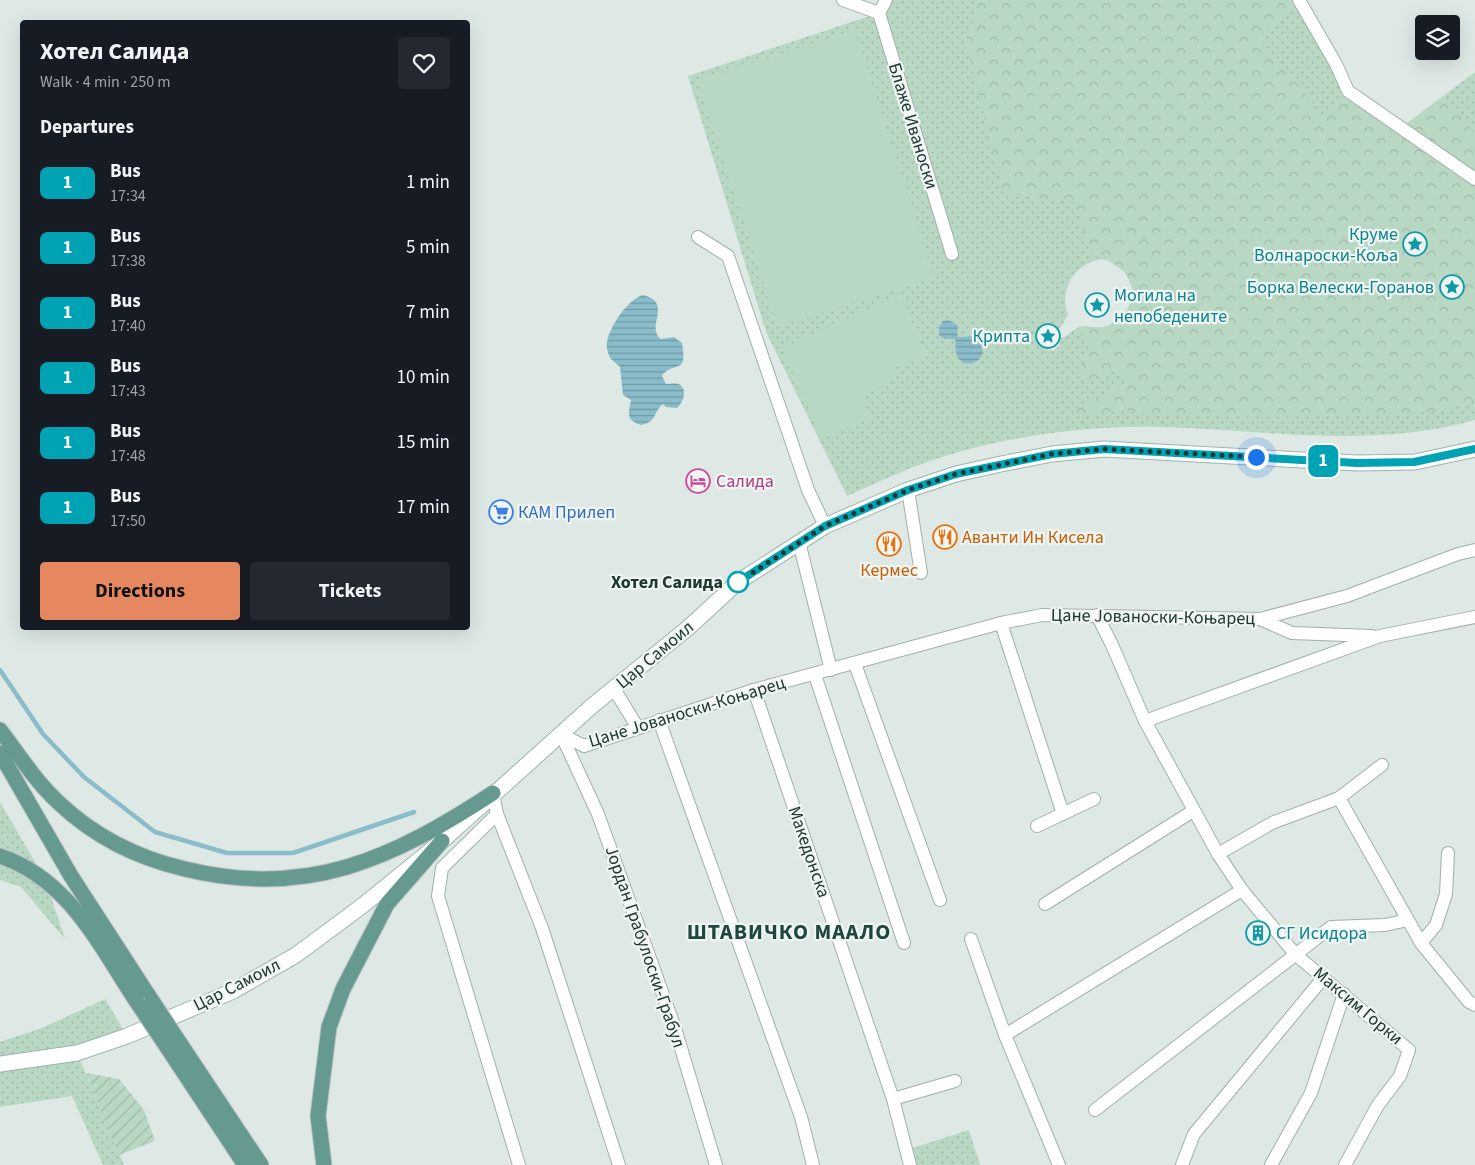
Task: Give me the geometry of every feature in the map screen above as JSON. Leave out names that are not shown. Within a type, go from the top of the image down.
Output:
[{"type":"main road","points":[[0,730],[32,773],[58,802],[105,838],[134,854],[162,864],[223,878],[299,879],[334,872],[380,855],[426,833],[493,793]]},
{"type":"main road","points":[[0,753],[144,1001]]},
{"type":"main road","points":[[324,1165],[318,1116],[329,1026],[343,989],[387,904],[442,841]]},
{"type":"main road","points":[[0,856],[20,862],[45,879],[69,900],[261,1165]]},
{"type":"main road","points":[[179,1053],[245,1165]]},
{"type":"street","points":[[843,0],[879,13],[886,0]]},
{"type":"street","points":[[1299,0],[1336,64],[1348,92],[1475,179]]},
{"type":"street","name":"Блаже Иваноски","points":[[879,13],[952,254]]},
{"type":"street","points":[[698,237],[728,256],[805,481],[825,526]]},
{"type":"street","name":"Цар Самоил","points":[[0,1064],[77,1053],[127,1036],[233,991],[296,955],[362,906],[442,841],[493,793],[592,706],[688,628],[738,582],[825,526],[908,490],[956,474],[1001,464],[1052,454],[1104,449],[1357,463],[1414,462],[1475,449]]},
{"type":"street","points":[[908,490],[921,573]]},
{"type":"street","points":[[799,542],[831,670]]},
{"type":"street","name":"Цане Јованоски-Коњарец","points":[[562,734],[584,746],[754,690],[1001,623],[1042,615],[1260,620],[1347,596],[1458,554],[1475,550]]},
{"type":"street","name":"Максим Горки","points":[[1097,615],[1145,721],[1193,811],[1242,890],[1296,955],[1409,1050],[1400,1076],[1378,1105],[1345,1165]]},
{"type":"street","points":[[1145,721],[1380,636],[1475,618]]},
{"type":"street","points":[[1260,620],[1292,633],[1380,636]]},
{"type":"street","points":[[1001,623],[1063,814]]},
{"type":"street","points":[[855,664],[940,900]]},
{"type":"street","points":[[815,675],[904,943]]},
{"type":"street","points":[[614,689],[638,728]]},
{"type":"street","name":"Македонска","points":[[754,690],[893,1099],[910,1165]]},
{"type":"street","points":[[660,720],[801,1117],[813,1165]]},
{"type":"street","name":"Јордан Грабулоски-Грабул","points":[[562,734],[598,814],[675,1028],[716,1165]]},
{"type":"street","points":[[1218,854],[1272,824],[1339,798],[1382,765]]},
{"type":"street","points":[[493,793],[497,814],[542,928],[619,1165]]},
{"type":"street","points":[[1339,798],[1421,943],[1469,1002],[1475,1005]]},
{"type":"street","points":[[1037,826],[1094,799]]},
{"type":"street","points":[[1045,904],[1193,811]]},
{"type":"street","points":[[497,814],[442,868],[438,896],[519,1165]]},
{"type":"street","points":[[1421,943],[1436,925],[1446,894],[1448,853]]},
{"type":"street","points":[[1005,1035],[1242,890]]},
{"type":"street","name":"Максим Горки","points":[[1095,1110],[1331,927],[1385,924],[1408,920]]},
{"type":"street","points":[[971,939],[1005,1035],[1059,1165]]},
{"type":"street","points":[[1182,1165],[1194,1134],[1324,978]]},
{"type":"street","points":[[1270,1165],[1311,1093],[1344,994]]},
{"type":"street","points":[[893,1099],[955,1081]]},
{"type":"green space","points":[[886,0],[1299,0],[1348,91],[1402,127],[1475,72],[1475,420],[1437,429],[1359,436],[1320,436],[1162,427],[1108,428],[1053,433],[998,442],[945,456],[908,469],[847,496],[766,332],[688,76],[879,13]],"holes":[[[1103,259],[1125,272],[1130,281],[1133,291],[1132,301],[1127,310],[1119,319],[1107,326],[1077,328],[1065,337],[1060,338],[1059,346],[1053,351],[1046,349],[1043,344],[1045,335],[1057,333],[1068,315],[1065,296],[1072,278],[1085,265]],[[940,323],[957,332],[958,337],[968,336],[970,364],[961,361],[955,339],[938,329]]]},
{"type":"green space","points":[[980,0],[1299,0],[1258,37],[1322,114],[1348,91],[1402,127],[1442,97],[1475,133],[1475,400],[1444,410],[1398,415],[1171,416],[1121,410],[1077,417],[1075,410],[1129,381],[1119,370],[1091,379],[1074,376],[1088,352],[1087,340],[1078,327],[1103,327],[1114,323],[1127,310],[1134,293],[1126,273],[1111,262],[1093,254],[1085,239],[1076,203],[1003,193],[966,44]]},
{"type":"green space","points":[[855,30],[934,277],[777,327],[698,80]]},
{"type":"green space","points":[[900,295],[926,354],[892,369],[897,379],[861,395],[871,417],[822,439],[782,348]]},
{"type":"green space","points":[[0,802],[45,879],[65,939],[21,887],[0,880]]},
{"type":"green space","points":[[105,999],[127,1036],[77,1053],[124,1165],[103,1165],[72,1096],[0,1107],[0,1042],[42,1028]]},
{"type":"green space","points":[[86,1073],[119,1079],[144,1110],[155,1141],[119,1155]]},
{"type":"green space","points":[[969,1130],[980,1165],[910,1165],[906,1150]]},
{"type":"water","points":[[643,295],[657,303],[656,328],[657,334],[661,339],[674,337],[682,343],[683,360],[681,364],[667,371],[662,376],[666,384],[678,384],[681,386],[684,396],[677,408],[666,407],[663,404],[650,422],[641,425],[630,418],[631,400],[623,395],[620,367],[610,358],[607,344],[612,328],[620,314],[631,302]]},
{"type":"water","points":[[949,320],[957,325],[958,337],[972,336],[980,341],[983,353],[978,360],[971,364],[963,363],[956,354],[955,339],[945,339],[939,335],[939,326],[943,321]]},
{"type":"waterway","points":[[0,670],[43,734],[84,777],[155,832],[227,853],[293,853],[414,812]]},
{"type":"bus line","name":"1","points":[[738,582],[825,526],[908,490],[956,474],[1052,454],[1104,449],[1357,463],[1414,462],[1475,449]]},
{"type":"place","name":"Круме Волнароски-Коља","points":[[1415,244]]},
{"type":"place","name":"Борка Велески-Горанов","points":[[1452,287]]},
{"type":"place","name":"Могила на непобедените","points":[[1097,305]]},
{"type":"place","name":"Крипта","points":[[1048,336]]},
{"type":"place","name":"Салида","points":[[698,481]]},
{"type":"place","name":"КАМ Прилеп","points":[[501,512]]},
{"type":"place","name":"Аванти Ин Кисела","points":[[945,537]]},
{"type":"place","name":"Кермес","points":[[889,544]]},
{"type":"place","name":"Хотел Салида","points":[[738,582]]},
{"type":"place","name":"СГ Исидора","points":[[1258,933]]},
{"type":"district","name":"ШТАВИЧКО МААЛО","points":[[789,932]]},
{"type":"route","points":[[738,582],[825,526],[908,490],[956,474],[1052,454],[1104,449],[1256,457]]}]
